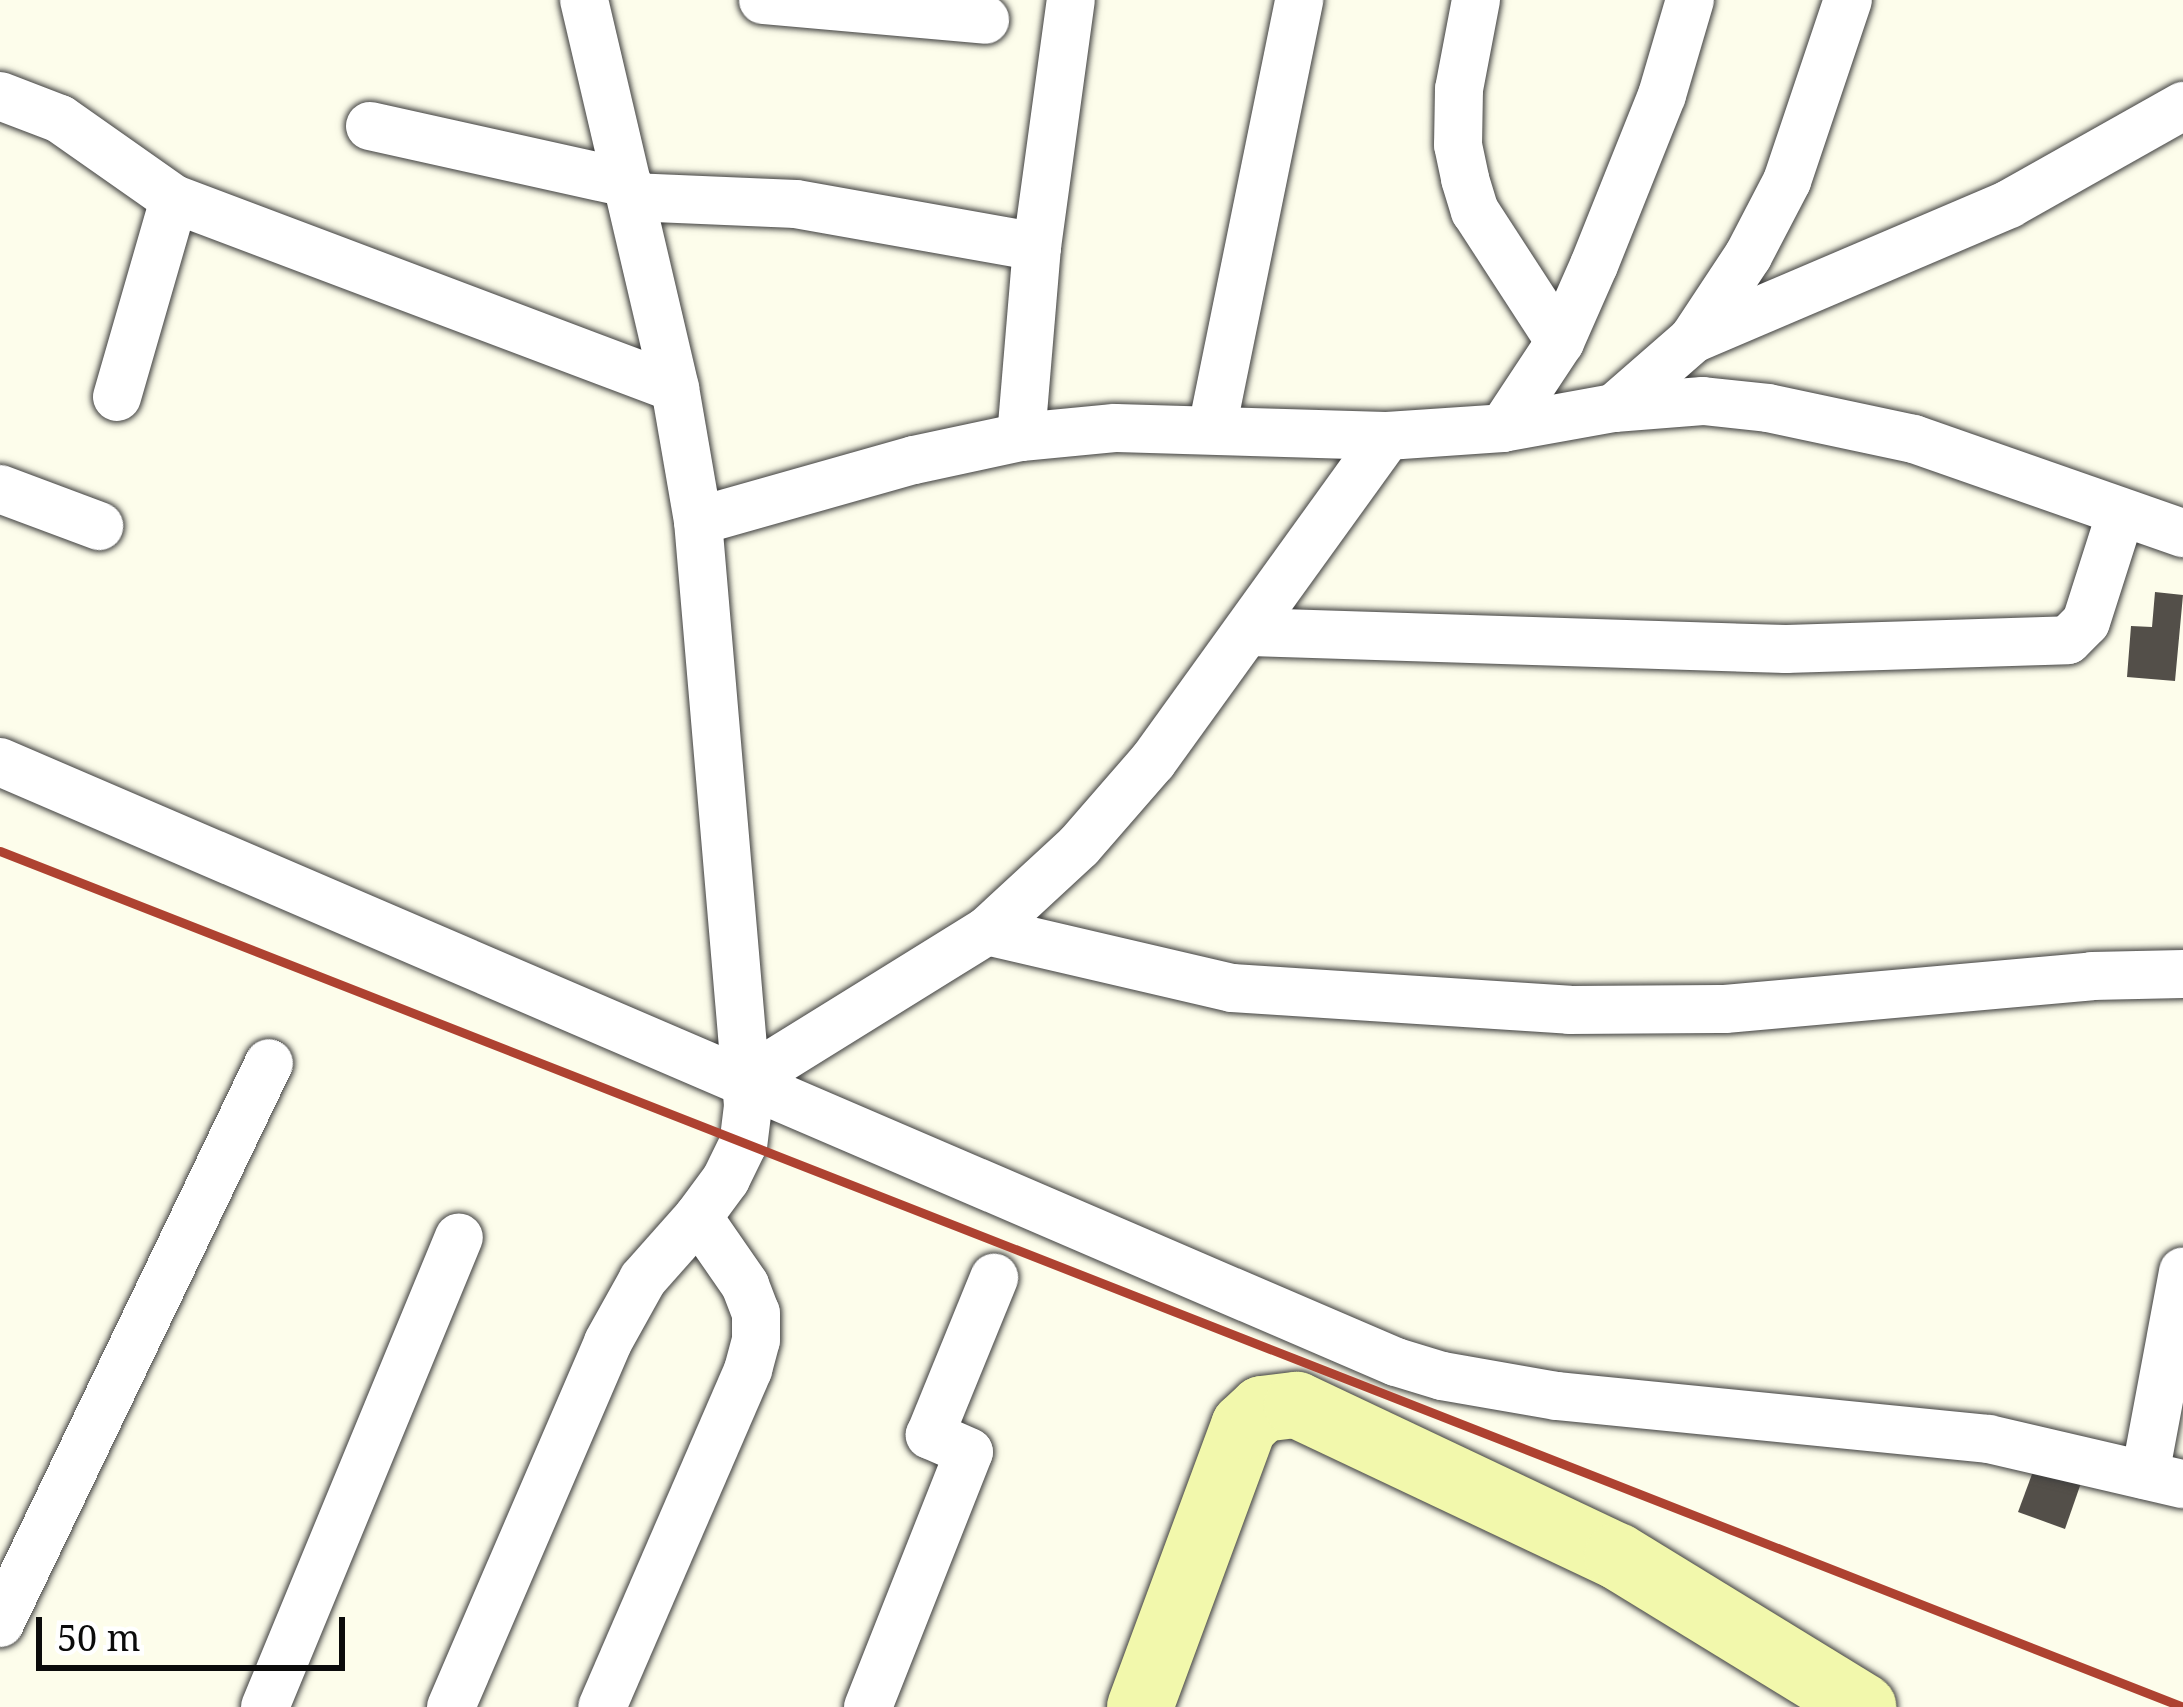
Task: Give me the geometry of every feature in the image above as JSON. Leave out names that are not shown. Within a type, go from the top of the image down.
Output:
[{"type":"street","points":[[451,1707],[608,1342],[643,1279],[698,1217],[726,1179],[743,1144],[748,1079],[698,521],[675,388],[584,0]]},
{"type":"street","points":[[763,0],[986,20]]},
{"type":"street","points":[[1021,437],[1037,247],[1071,0]]},
{"type":"street","points":[[1212,429],[1300,0]]},
{"type":"street","points":[[1476,0],[1460,89],[1458,146],[1465,179],[1475,212],[1560,342]]},
{"type":"street","points":[[1503,428],[1560,342],[1662,95],[1690,0]]},
{"type":"street","points":[[1614,408],[1693,339],[1748,256],[1787,181],[1848,0]]},
{"type":"street","points":[[0,96],[60,119],[174,199],[675,388]]},
{"type":"street","points":[[1693,339],[2008,204],[2183,106]]},
{"type":"street","points":[[370,126],[629,190],[796,204],[1037,247]]},
{"type":"street","points":[[116,397],[174,199]]},
{"type":"street","points":[[698,521],[914,460],[1021,437],[1115,428],[1387,436],[1503,428],[1614,408],[1703,401],[1843,421],[1914,439],[2183,533]]},
{"type":"street","points":[[748,1079],[987,931],[1078,846],[1153,761],[1387,436]]},
{"type":"street","points":[[0,489],[99,526]]},
{"type":"street","points":[[1250,632],[1786,649],[2068,640],[2086,622],[2121,512]]},
{"type":"street","points":[[0,762],[748,1079],[1396,1362],[1442,1376],[1557,1396],[1919,1429],[2164,1479],[2183,1272]]},
{"type":"street","points":[[987,931],[1232,988],[1569,1010],[1725,1009],[2068,977],[2183,974]]},
{"type":"street","points":[[0,1623],[269,1063]]},
{"type":"street","points":[[602,1707],[748,1370],[756,1340],[755,1313],[745,1285],[698,1217]]},
{"type":"street","points":[[265,1707],[459,1237]]},
{"type":"street","points":[[868,1707],[969,1452],[930,1435],[994,1278]]},
{"type":"street","points":[[1140,1707],[1244,1426],[1262,1409],[1297,1405],[1617,1556],[1864,1707]]},
{"type":"building","points":[[2155,592],[2183,595],[2175,681],[2127,677],[2131,626],[2152,627]]},
{"type":"building","points":[[2035,1466],[2081,1483],[2065,1529],[2018,1512]]},
{"type":"railway","points":[[0,851],[2183,1707]]}]
